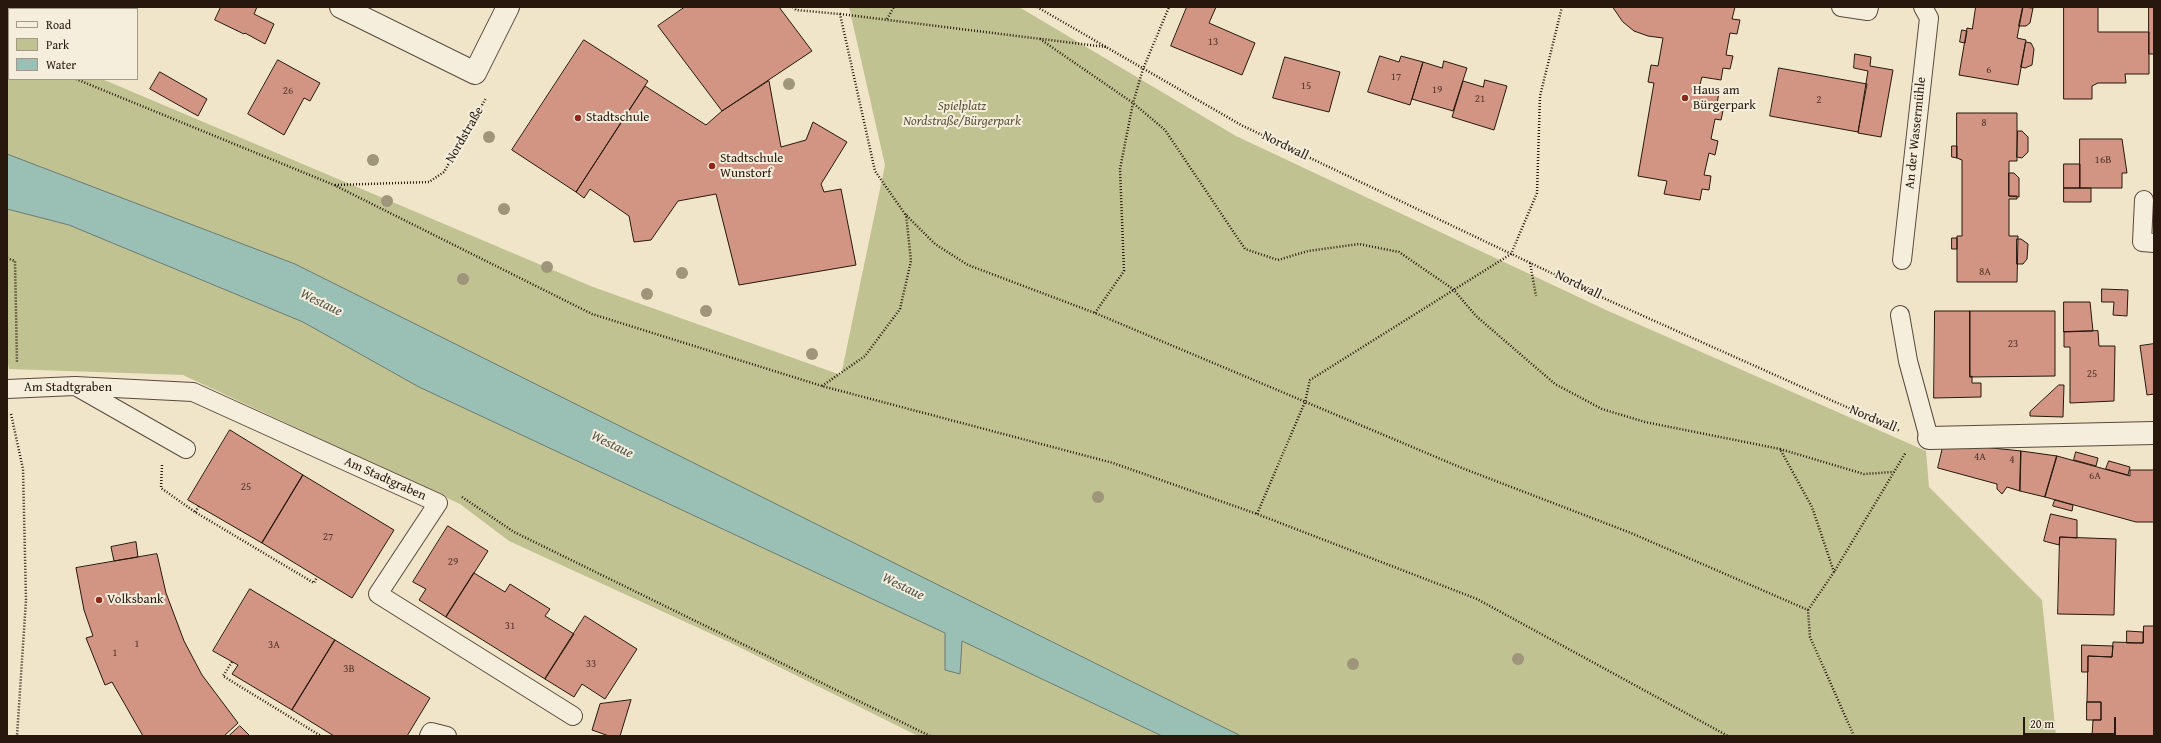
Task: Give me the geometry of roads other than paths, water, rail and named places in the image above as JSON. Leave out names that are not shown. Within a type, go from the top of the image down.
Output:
[{"type":"street","points":[[341,7],[475,73],[508,7]]},
{"type":"street","points":[[1922,438],[2154,433]]},
{"type":"lane","points":[[1841,7],[1868,11],[1869,7]]},
{"type":"lane","name":"An der Wassermühle","points":[[1902,260],[1929,18],[1923,7]]},
{"type":"lane","points":[[2144,200],[2142,242],[2154,243]]},
{"type":"lane","points":[[1900,315],[1922,438]]},
{"type":"lane","points":[[75,386],[186,449]]},
{"type":"lane","name":"Am Stadtgraben","points":[[8,389],[75,386],[193,392],[438,503],[378,594],[573,716]]},
{"type":"lane","points":[[428,736],[431,732],[446,736]]},
{"type":"water","name":"Westaue","points":[[7,154],[295,264],[1241,736],[1162,736],[962,641],[960,674],[945,670],[945,633],[419,387],[303,322],[69,225],[7,209]]},
{"type":"place","name":"Haus am Bürgerpark","points":[[1685,98]]},
{"type":"place","name":"Stadtschule","points":[[578,118]]},
{"type":"place","name":"Stadtschule Wunstorf","points":[[712,166]]},
{"type":"place","name":"Volksbank","points":[[99,600]]},
{"type":"park label","name":"Spielplatz Nordstraße/Bürgerpark","points":[[962,114]]}]
